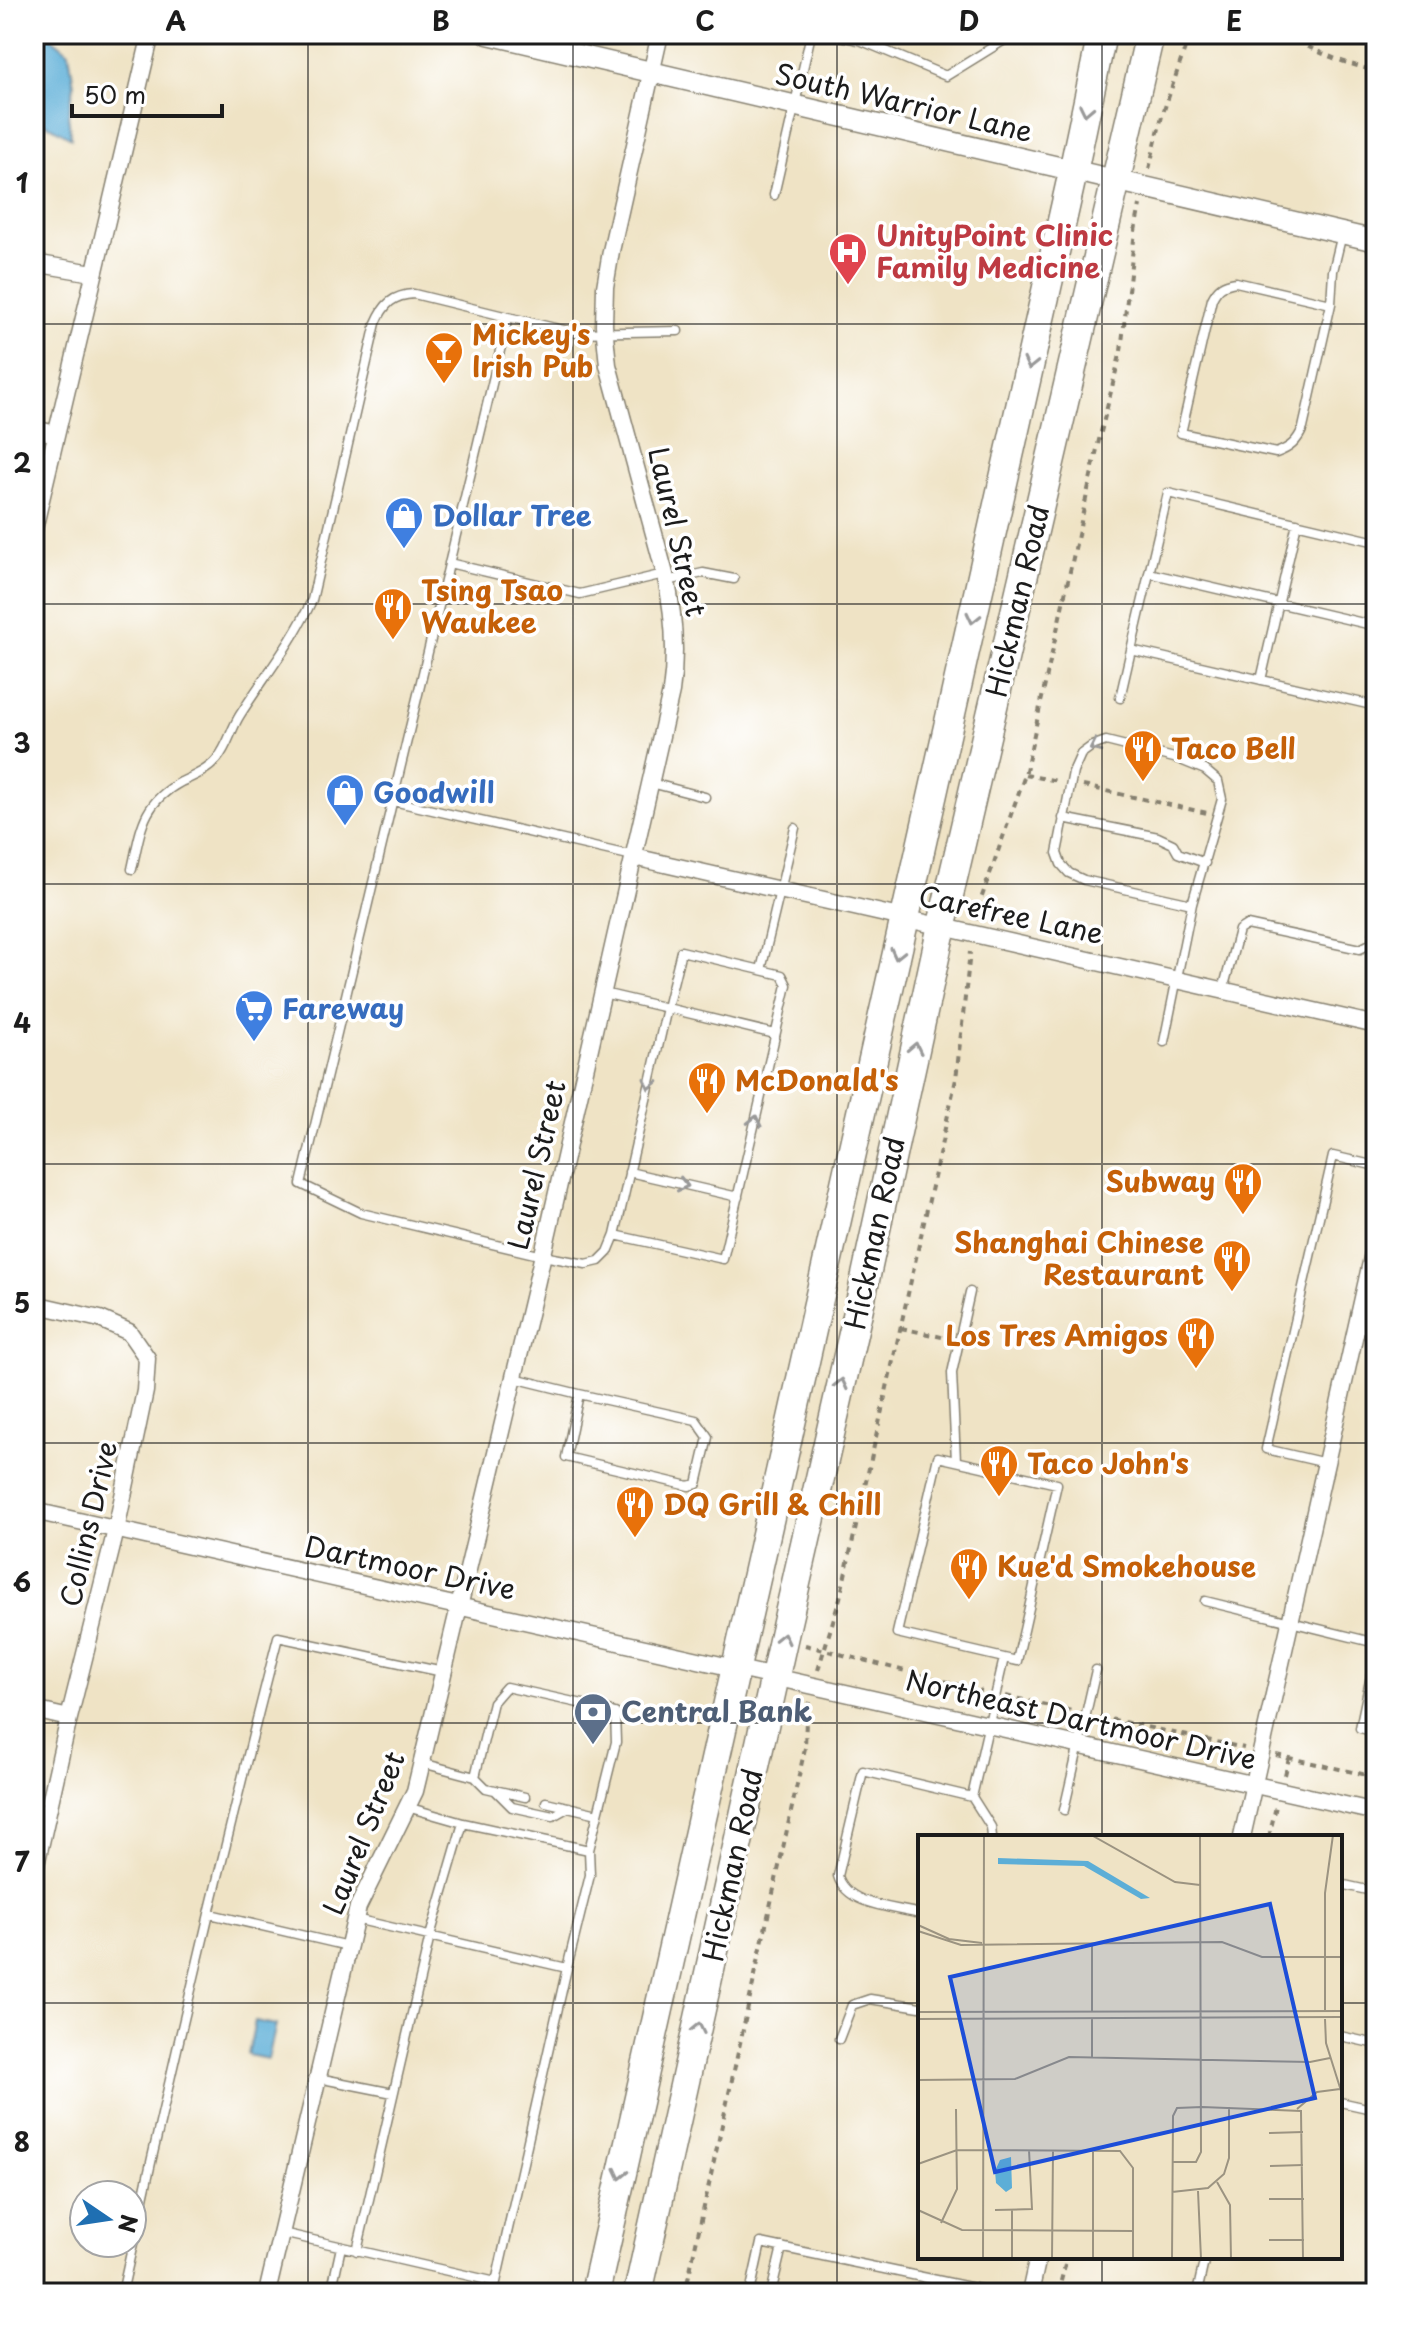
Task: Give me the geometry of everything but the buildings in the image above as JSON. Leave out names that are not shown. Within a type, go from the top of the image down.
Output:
[{"type":"highway","name":"Hickman Road","points":[[595,2293],[1102,34]]},
{"type":"highway","name":"Hickman Road","points":[[638,2293],[942,925],[1150,34]]},
{"type":"street","points":[[34,529],[151,34]]},
{"type":"street","name":"South Warrior Lane","points":[[488,34],[1376,241]]},
{"type":"street","name":"Laurel Street","points":[[267,2293],[358,1907],[415,1791],[543,1256],[673,678],[675,642],[666,578],[614,386],[604,333],[605,287],[611,251],[660,34]]},
{"type":"street","points":[[34,263],[93,273]]},
{"type":"street","points":[[34,429],[56,434]]},
{"type":"street","name":"Carefree Lane","points":[[634,857],[1376,1025]]},
{"type":"street","points":[[1242,1835],[1326,1463],[1369,1307],[1376,1240]]},
{"type":"street","name":"Collins Drive","points":[[34,1304],[100,1319],[129,1332],[147,1358],[145,1391],[116,1530],[34,1874]]},
{"type":"street","name":"Dartmoor Drive","points":[[34,1511],[775,1676]]},
{"type":"street","name":"Northeast Dartmoor Drive","points":[[775,1676],[1376,1812]]},
{"type":"street","points":[[34,1710],[69,1718]]},
{"type":"street","points":[[1030,2293],[1038,2259]]},
{"type":"lane","points":[[774,195],[811,34]]},
{"type":"lane","points":[[831,34],[862,41],[946,76],[1003,37],[1014,34]]},
{"type":"lane","points":[[862,41],[874,34]]},
{"type":"lane","points":[[1362,34],[1376,38]]},
{"type":"lane","points":[[963,50],[970,61]]},
{"type":"lane","points":[[1331,304],[1236,282],[1225,283],[1218,288],[1212,299],[1181,433],[1276,453],[1288,449],[1298,439],[1331,304],[1333,271],[1342,233]]},
{"type":"lane","points":[[132,869],[142,822],[149,808],[169,788],[210,767],[219,757],[233,726],[302,623],[312,600],[376,323],[391,299],[414,294],[576,333],[678,331]]},
{"type":"lane","points":[[508,317],[301,1184],[361,1213],[543,1256],[586,1264],[599,1261],[608,1252],[615,1235],[681,951],[782,975],[787,985],[723,1259],[615,1235]]},
{"type":"lane","points":[[1120,698],[1168,493],[1376,542]]},
{"type":"lane","points":[[1261,680],[1297,523]]},
{"type":"lane","points":[[449,563],[580,594],[703,573],[734,579]]},
{"type":"lane","points":[[1149,573],[1376,626]]},
{"type":"lane","points":[[1131,650],[1376,706]]},
{"type":"lane","points":[[1164,1042],[1192,904],[1222,799],[1218,781],[1205,770],[1178,759],[1106,741],[1092,746],[1081,754],[1070,784],[1057,853],[1061,864],[1069,873],[1084,880],[1192,904]]},
{"type":"lane","points":[[651,783],[705,797]]},
{"type":"lane","points":[[393,801],[634,857]]},
{"type":"lane","points":[[1063,818],[1158,837],[1173,844],[1178,853],[1205,863]]},
{"type":"lane","points":[[761,970],[795,828]]},
{"type":"lane","points":[[1223,990],[1239,930],[1247,925],[1360,949],[1372,943],[1376,925]]},
{"type":"lane","points":[[603,993],[775,1034]]},
{"type":"lane","points":[[1326,1463],[1266,1449],[1333,1156],[1376,1166]]},
{"type":"lane","points":[[629,1172],[738,1197]]},
{"type":"lane","points":[[956,1461],[952,1373],[970,1292]]},
{"type":"lane","points":[[514,1378],[696,1420],[708,1437],[697,1484],[689,1486],[566,1457],[579,1394]]},
{"type":"lane","points":[[938,1457],[1057,1484],[1017,1661],[1004,1658],[897,1633],[938,1457]]},
{"type":"lane","points":[[1205,1601],[1376,1643]]},
{"type":"lane","points":[[122,2293],[235,1804],[278,1637],[444,1672]]},
{"type":"lane","points":[[1376,1652],[1360,1728],[1376,1732]]},
{"type":"lane","points":[[972,1797],[1004,1658]]},
{"type":"lane","points":[[1064,1810],[1096,1670]]},
{"type":"lane","points":[[475,1777],[493,1702],[506,1687],[615,1713],[616,1742],[589,1850],[590,1875],[494,2293]]},
{"type":"lane","points":[[422,1763],[475,1777],[486,1788],[525,1797]]},
{"type":"lane","points":[[918,1914],[866,1901],[851,1895],[841,1885],[838,1876],[863,1771],[972,1797],[991,1827],[992,1835]]},
{"type":"lane","points":[[495,1790],[512,1807],[553,1816],[569,1807]]},
{"type":"lane","points":[[546,1802],[598,1814]]},
{"type":"lane","points":[[407,1807],[463,1823],[589,1850]]},
{"type":"lane","points":[[357,2251],[430,1936],[463,1823]]},
{"type":"lane","points":[[1342,1884],[1376,1892]]},
{"type":"lane","points":[[210,1914],[348,1946]]},
{"type":"lane","points":[[355,1919],[567,1968]]},
{"type":"lane","points":[[839,2039],[852,2005],[870,1999],[918,2007]]},
{"type":"lane","points":[[1342,2036],[1376,2044]]},
{"type":"lane","points":[[318,2078],[393,2093]]},
{"type":"lane","points":[[1342,2102],[1376,2110]]},
{"type":"lane","points":[[281,2233],[496,2282]]},
{"type":"lane","points":[[750,2293],[761,2243],[998,2293]]},
{"type":"lane","points":[[331,2293],[341,2247]]},
{"type":"lane","points":[[771,2293],[782,2247]]},
{"type":"lane","points":[[1197,2293],[1205,2259]]},
{"type":"lane","points":[[929,2293],[932,2279]]},
{"type":"path","points":[[1156,136],[1190,34]]},
{"type":"path","points":[[1287,34],[1311,50],[1376,71]]},
{"type":"path","points":[[685,2293],[805,1748],[806,1719],[823,1649],[840,1598],[956,1079],[973,932],[980,902],[1025,775],[1121,351],[1135,224]]},
{"type":"path","points":[[1025,775],[1218,816]]},
{"type":"path","points":[[901,1328],[959,1341]]},
{"type":"path","points":[[783,1640],[996,1694],[1376,1777]]},
{"type":"path","points":[[1058,2293],[1066,2259]]},
{"type":"water","points":[[34,34],[47,34],[69,52],[74,85],[68,116],[71,138],[34,117]]},
{"type":"water","points":[[255,2021],[276,2025],[268,2059],[248,2055]]},
{"type":"place","name":"UnityPoint Clinic Family Medicine","points":[[848,286]]},
{"type":"place","name":"Mickey's Irish Pub","points":[[444,385]]},
{"type":"place","name":"Dollar Tree","points":[[404,550]]},
{"type":"place","name":"Tsing Tsao Waukee","points":[[393,641]]},
{"type":"place","name":"Taco Bell","points":[[1143,783]]},
{"type":"place","name":"Goodwill","points":[[345,827]]},
{"type":"place","name":"Fareway","points":[[254,1043]]},
{"type":"place","name":"McDonald's","points":[[707,1115]]},
{"type":"place","name":"Subway","points":[[1243,1216]]},
{"type":"place","name":"Shanghai Chinese Restaurant","points":[[1232,1293]]},
{"type":"place","name":"Los Tres Amigos","points":[[1196,1370]]},
{"type":"place","name":"Taco John's","points":[[999,1498]]},
{"type":"place","name":"DQ Grill & Chill","points":[[635,1539]]},
{"type":"place","name":"Kue'd Smokehouse","points":[[969,1601]]},
{"type":"place","name":"Central Bank","points":[[593,1746]]}]
